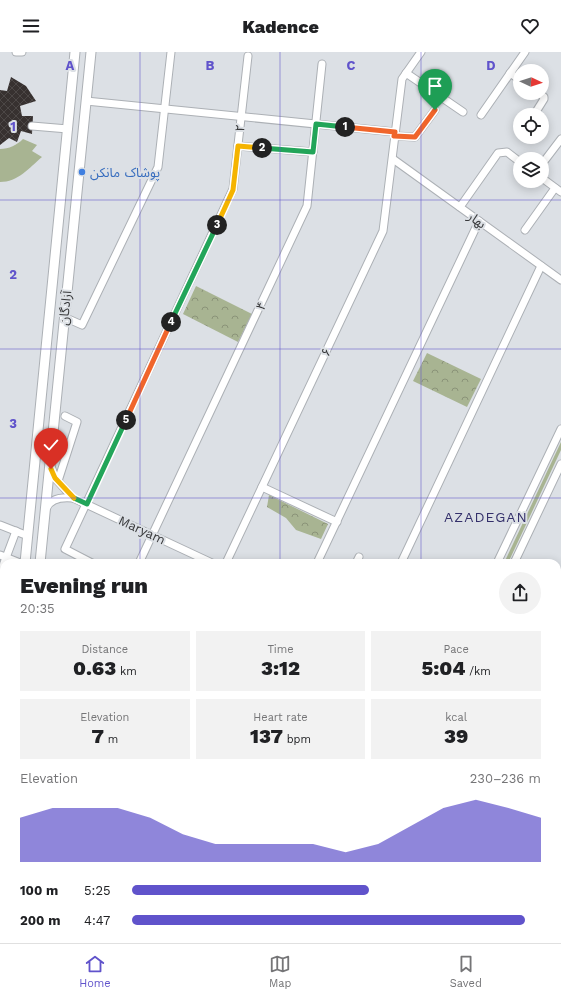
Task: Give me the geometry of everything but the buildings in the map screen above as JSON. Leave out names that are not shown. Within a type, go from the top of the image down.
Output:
[{"type":"main road","name":"آزادگان","points":[[25,559],[75,52]]},
{"type":"main road","name":"آزادگان","points":[[40,559],[91,52]]},
{"type":"main road","points":[[57,244],[71,246]]},
{"type":"street","points":[[16,52],[22,52]]},
{"type":"street","points":[[64,317],[82,325],[158,167],[171,52]]},
{"type":"street","name":"۶","points":[[228,559],[383,231],[402,79],[421,52]]},
{"type":"street","points":[[480,115],[525,52]]},
{"type":"street","name":"۲","points":[[84,559],[65,549],[233,190],[248,56]]},
{"type":"street","name":"۴","points":[[141,559],[308,206],[322,64]]},
{"type":"street","points":[[406,73],[463,112]]},
{"type":"street","points":[[86,101],[316,124],[415,137],[435,110]]},
{"type":"street","points":[[32,126],[68,129]]},
{"type":"street","points":[[549,155],[561,139]]},
{"type":"street","points":[[238,146],[313,152]]},
{"type":"street","points":[[460,207],[498,153],[507,152],[513,157]]},
{"type":"street","name":"بهار","points":[[393,159],[561,280]]},
{"type":"street","points":[[525,230],[558,190],[549,183]]},
{"type":"street","points":[[320,559],[479,221]]},
{"type":"street","points":[[403,559],[541,266]]},
{"type":"street","points":[[58,481],[77,422],[65,416]]},
{"type":"street","points":[[499,559],[561,429]]},
{"type":"street","points":[[50,460],[51,469],[58,481],[73,498]]},
{"type":"street","points":[[516,559],[561,464]]},
{"type":"street","points":[[262,487],[337,522]]},
{"type":"street","points":[[44,515],[46,506],[53,501],[62,497],[73,498]]},
{"type":"street","name":"Maryam","points":[[73,498],[204,559]]},
{"type":"street","points":[[0,525],[28,536]]},
{"type":"street","points":[[4,559],[16,531]]},
{"type":"green space","points":[[23,139],[37,145],[32,151],[42,157],[18,177],[12,180],[0,182],[0,149],[13,146]]},
{"type":"green space","points":[[196,286],[252,314],[238,342],[183,314]]},
{"type":"green space","points":[[427,353],[481,379],[467,407],[413,381]]},
{"type":"green space","points":[[561,442],[561,450],[510,559],[506,559]]},
{"type":"green space","points":[[269,495],[328,524],[321,539],[296,530],[286,518],[267,507]]},
{"type":"place","name":"پوشاک مانکن","points":[[82,172]]},
{"type":"district","name":"AZADEGAN","points":[[486,517]]},
{"type":"route","points":[[51,469],[55,478],[73,498],[87,504],[233,190],[238,146],[313,152],[316,124],[395,132],[394,136],[415,137],[435,110]]}]
